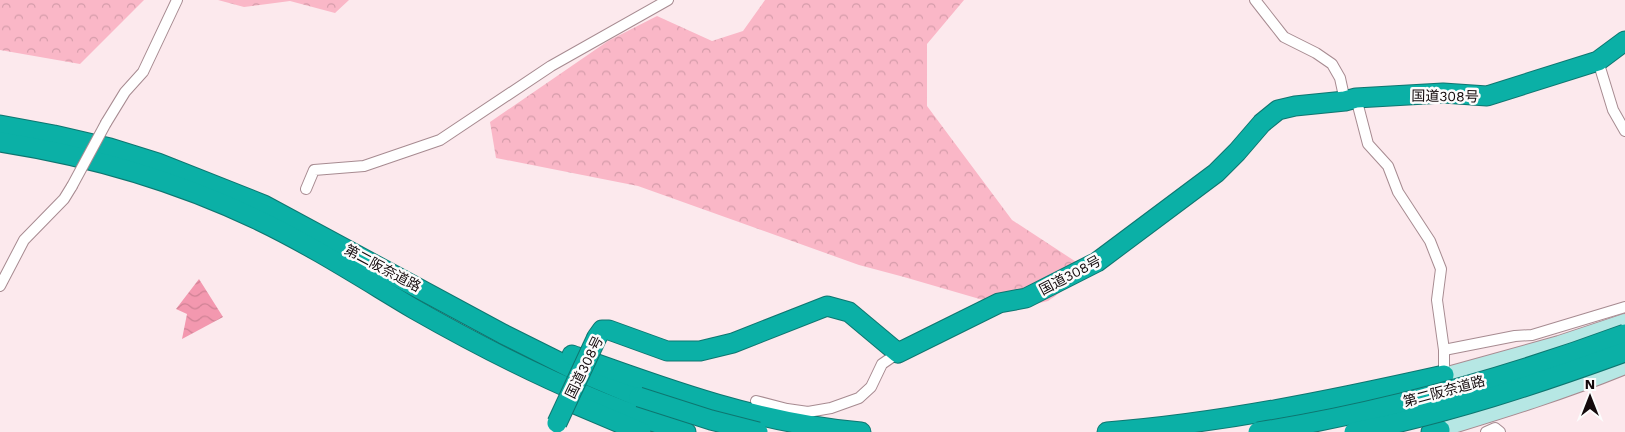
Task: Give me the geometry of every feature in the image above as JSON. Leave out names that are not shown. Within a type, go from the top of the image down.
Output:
[{"type":"highway","name":"国道308号","points":[[554,428],[602,330],[609,330],[667,352],[700,351],[733,343],[827,306],[849,312],[898,353],[999,303],[1026,298],[1097,262],[1216,173],[1262,124],[1278,110],[1295,106],[1443,92],[1488,96],[1598,61],[1625,41]]},
{"type":"highway","name":"第二阪奈道路","points":[[0,126],[54,135],[110,148],[210,182],[264,205],[425,290],[503,334],[571,368],[686,432]]},
{"type":"highway","name":"第二阪奈道路","points":[[0,142],[51,150],[104,162],[206,197],[256,219],[305,244],[416,310],[563,385],[635,405],[711,420],[758,432]]},
{"type":"highway","points":[[425,290],[568,353],[680,394],[749,413],[787,421],[861,432]]},
{"type":"highway","points":[[416,310],[504,366],[558,396],[641,432]]},
{"type":"highway","name":"第二阪奈道路","points":[[1258,432],[1362,412],[1435,395],[1508,374],[1625,334]]},
{"type":"highway","name":"第二阪奈道路","points":[[1354,432],[1439,412],[1513,391],[1625,352]]},
{"type":"highway","points":[[1107,432],[1216,420],[1444,375]]},
{"type":"street","points":[[0,286],[24,240],[64,199],[125,92],[143,72],[177,0]]},
{"type":"street","points":[[306,189],[314,170],[364,166],[440,140],[551,66],[668,0]]},
{"type":"street","points":[[1255,0],[1284,37],[1316,53],[1332,64],[1351,100],[1368,144],[1388,166],[1398,192],[1430,241],[1441,269],[1437,300],[1444,350],[1444,375],[1437,431],[1577,387],[1625,367]]},
{"type":"street","points":[[1598,61],[1613,110],[1625,131]]},
{"type":"street","points":[[1444,350],[1515,336],[1532,335],[1625,306]]},
{"type":"street","points":[[1444,375],[1550,346],[1625,321]]},
{"type":"street","points":[[756,401],[808,412],[831,408],[859,398],[871,387],[882,364],[898,353]]},
{"type":"street","points":[[1486,432],[1495,428],[1500,432]]},
{"type":"green space","points":[[0,0],[144,0],[80,64],[0,50]]},
{"type":"green space","points":[[218,0],[349,0],[335,13],[290,1],[244,7]]},
{"type":"green space","points":[[765,0],[964,0],[927,44],[927,106],[1012,220],[1090,271],[1048,301],[1014,309],[859,265],[638,186],[496,158],[490,122],[608,41],[657,16],[712,41],[743,31]]},
{"type":"water","points":[[199,279],[223,317],[182,339],[187,314],[176,309]]}]
